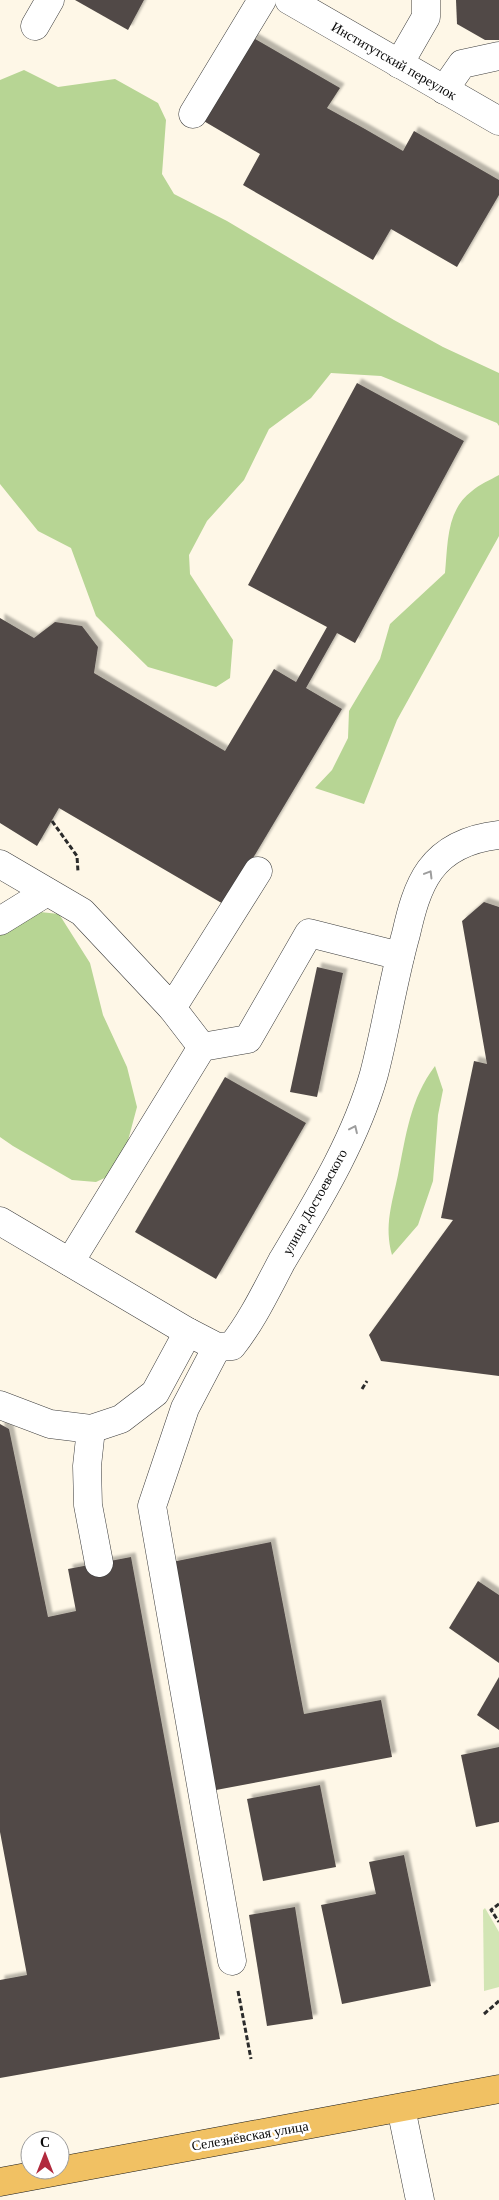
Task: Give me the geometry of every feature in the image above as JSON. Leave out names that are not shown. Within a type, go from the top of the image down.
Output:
[{"type":"main road","name":"Селезнёвская улица","points":[[0,2182],[499,2089]]},
{"type":"street","points":[[36,26],[50,0]]},
{"type":"street","points":[[193,114],[262,0]]},
{"type":"street","name":"Институтский переулок","points":[[289,0],[499,121]]},
{"type":"street","points":[[399,64],[426,17],[426,0]]},
{"type":"street","points":[[444,90],[462,64],[499,56]]},
{"type":"street","name":"улица Достоевского","points":[[232,1962],[152,1506],[185,1408],[330,1179],[356,1124],[374,1075],[412,910],[430,871],[441,858],[456,847],[472,840],[499,835]]},
{"type":"street","points":[[0,864],[82,912],[172,1008],[202,1046]]},
{"type":"street","points":[[172,1008],[258,871]]},
{"type":"street","points":[[0,921],[47,892]]},
{"type":"street","points":[[70,1262],[202,1046],[248,1039],[309,933],[400,956]]},
{"type":"street","points":[[0,1221],[188,1332],[227,1343]]},
{"type":"street","points":[[0,1405],[50,1424],[91,1428],[121,1418],[155,1393],[188,1332]]},
{"type":"street","points":[[91,1428],[87,1466],[88,1505],[99,1563]]},
{"type":"street","points":[[401,2108],[420,2200]]},
{"type":"path","points":[[52,821],[77,856],[82,912]]},
{"type":"path","points":[[362,1389],[367,1381]]},
{"type":"path","points":[[499,1904],[491,1910],[499,1922]]},
{"type":"path","points":[[232,1962],[251,2059]]},
{"type":"path","points":[[484,2014],[499,2001]]},
{"type":"green space","points":[[24,70],[58,87],[115,79],[158,103],[166,120],[162,174],[174,194],[227,221],[443,347],[499,373],[499,426],[497,423],[381,376],[331,373],[311,398],[269,429],[244,480],[207,521],[189,555],[190,574],[233,640],[230,678],[216,687],[148,667],[96,616],[71,548],[38,531],[0,484],[0,80]]},
{"type":"green space","points":[[499,475],[499,536],[397,720],[364,804],[315,788],[332,770],[348,738],[349,711],[380,659],[390,624],[445,573],[450,528],[457,508],[463,499],[475,489]]},
{"type":"green space","points":[[40,912],[59,914],[90,963],[103,1015],[127,1067],[137,1107],[123,1159],[113,1174],[96,1182],[72,1180],[0,1137],[0,931]]},
{"type":"green space","points":[[435,1066],[443,1090],[438,1115],[433,1181],[418,1225],[392,1255],[389,1234],[390,1215],[410,1118],[420,1091]]},
{"type":"green space","points":[[485,1908],[499,1932],[499,1987],[484,1991],[483,1910]]},
{"type":"building","points":[[75,0],[144,0],[128,30]]},
{"type":"building","points":[[456,0],[499,0],[499,40],[485,40],[457,24]]},
{"type":"building","points":[[250,36],[340,88],[327,108],[403,151],[414,131],[499,180],[499,195],[457,267],[391,229],[373,260],[243,185],[260,154],[202,120]]},
{"type":"building","points":[[357,383],[464,441],[355,643],[337,633],[306,688],[342,709],[225,905],[59,808],[37,846],[0,823],[0,618],[34,638],[55,622],[82,626],[98,647],[94,673],[225,751],[274,669],[296,682],[327,627],[248,585]]},
{"type":"building","points":[[484,902],[499,907],[499,1376],[381,1361],[369,1335],[453,1220],[441,1218],[474,1061],[487,1064],[462,921]]},
{"type":"building","points":[[317,967],[343,973],[317,1097],[290,1092]]},
{"type":"building","points":[[225,1077],[306,1123],[216,1279],[135,1232]]},
{"type":"building","points":[[0,1424],[9,1429],[48,1617],[76,1611],[68,1569],[131,1557],[220,2039],[0,2078],[0,1980],[27,1975],[0,1832]]},
{"type":"building","points":[[271,1542],[304,1714],[381,1700],[392,1757],[216,1790],[172,1562]]},
{"type":"building","points":[[478,1581],[499,1595],[499,1663],[449,1628]]},
{"type":"building","points":[[499,1677],[499,1730],[477,1715]]},
{"type":"building","points":[[499,1747],[499,1822],[476,1827],[461,1755]]},
{"type":"building","points":[[320,1785],[336,1867],[263,1881],[247,1799]]},
{"type":"building","points":[[404,1855],[431,1986],[342,2004],[321,1905],[376,1894],[369,1862]]},
{"type":"building","points":[[295,1907],[313,2019],[267,2026],[249,1915]]}]
